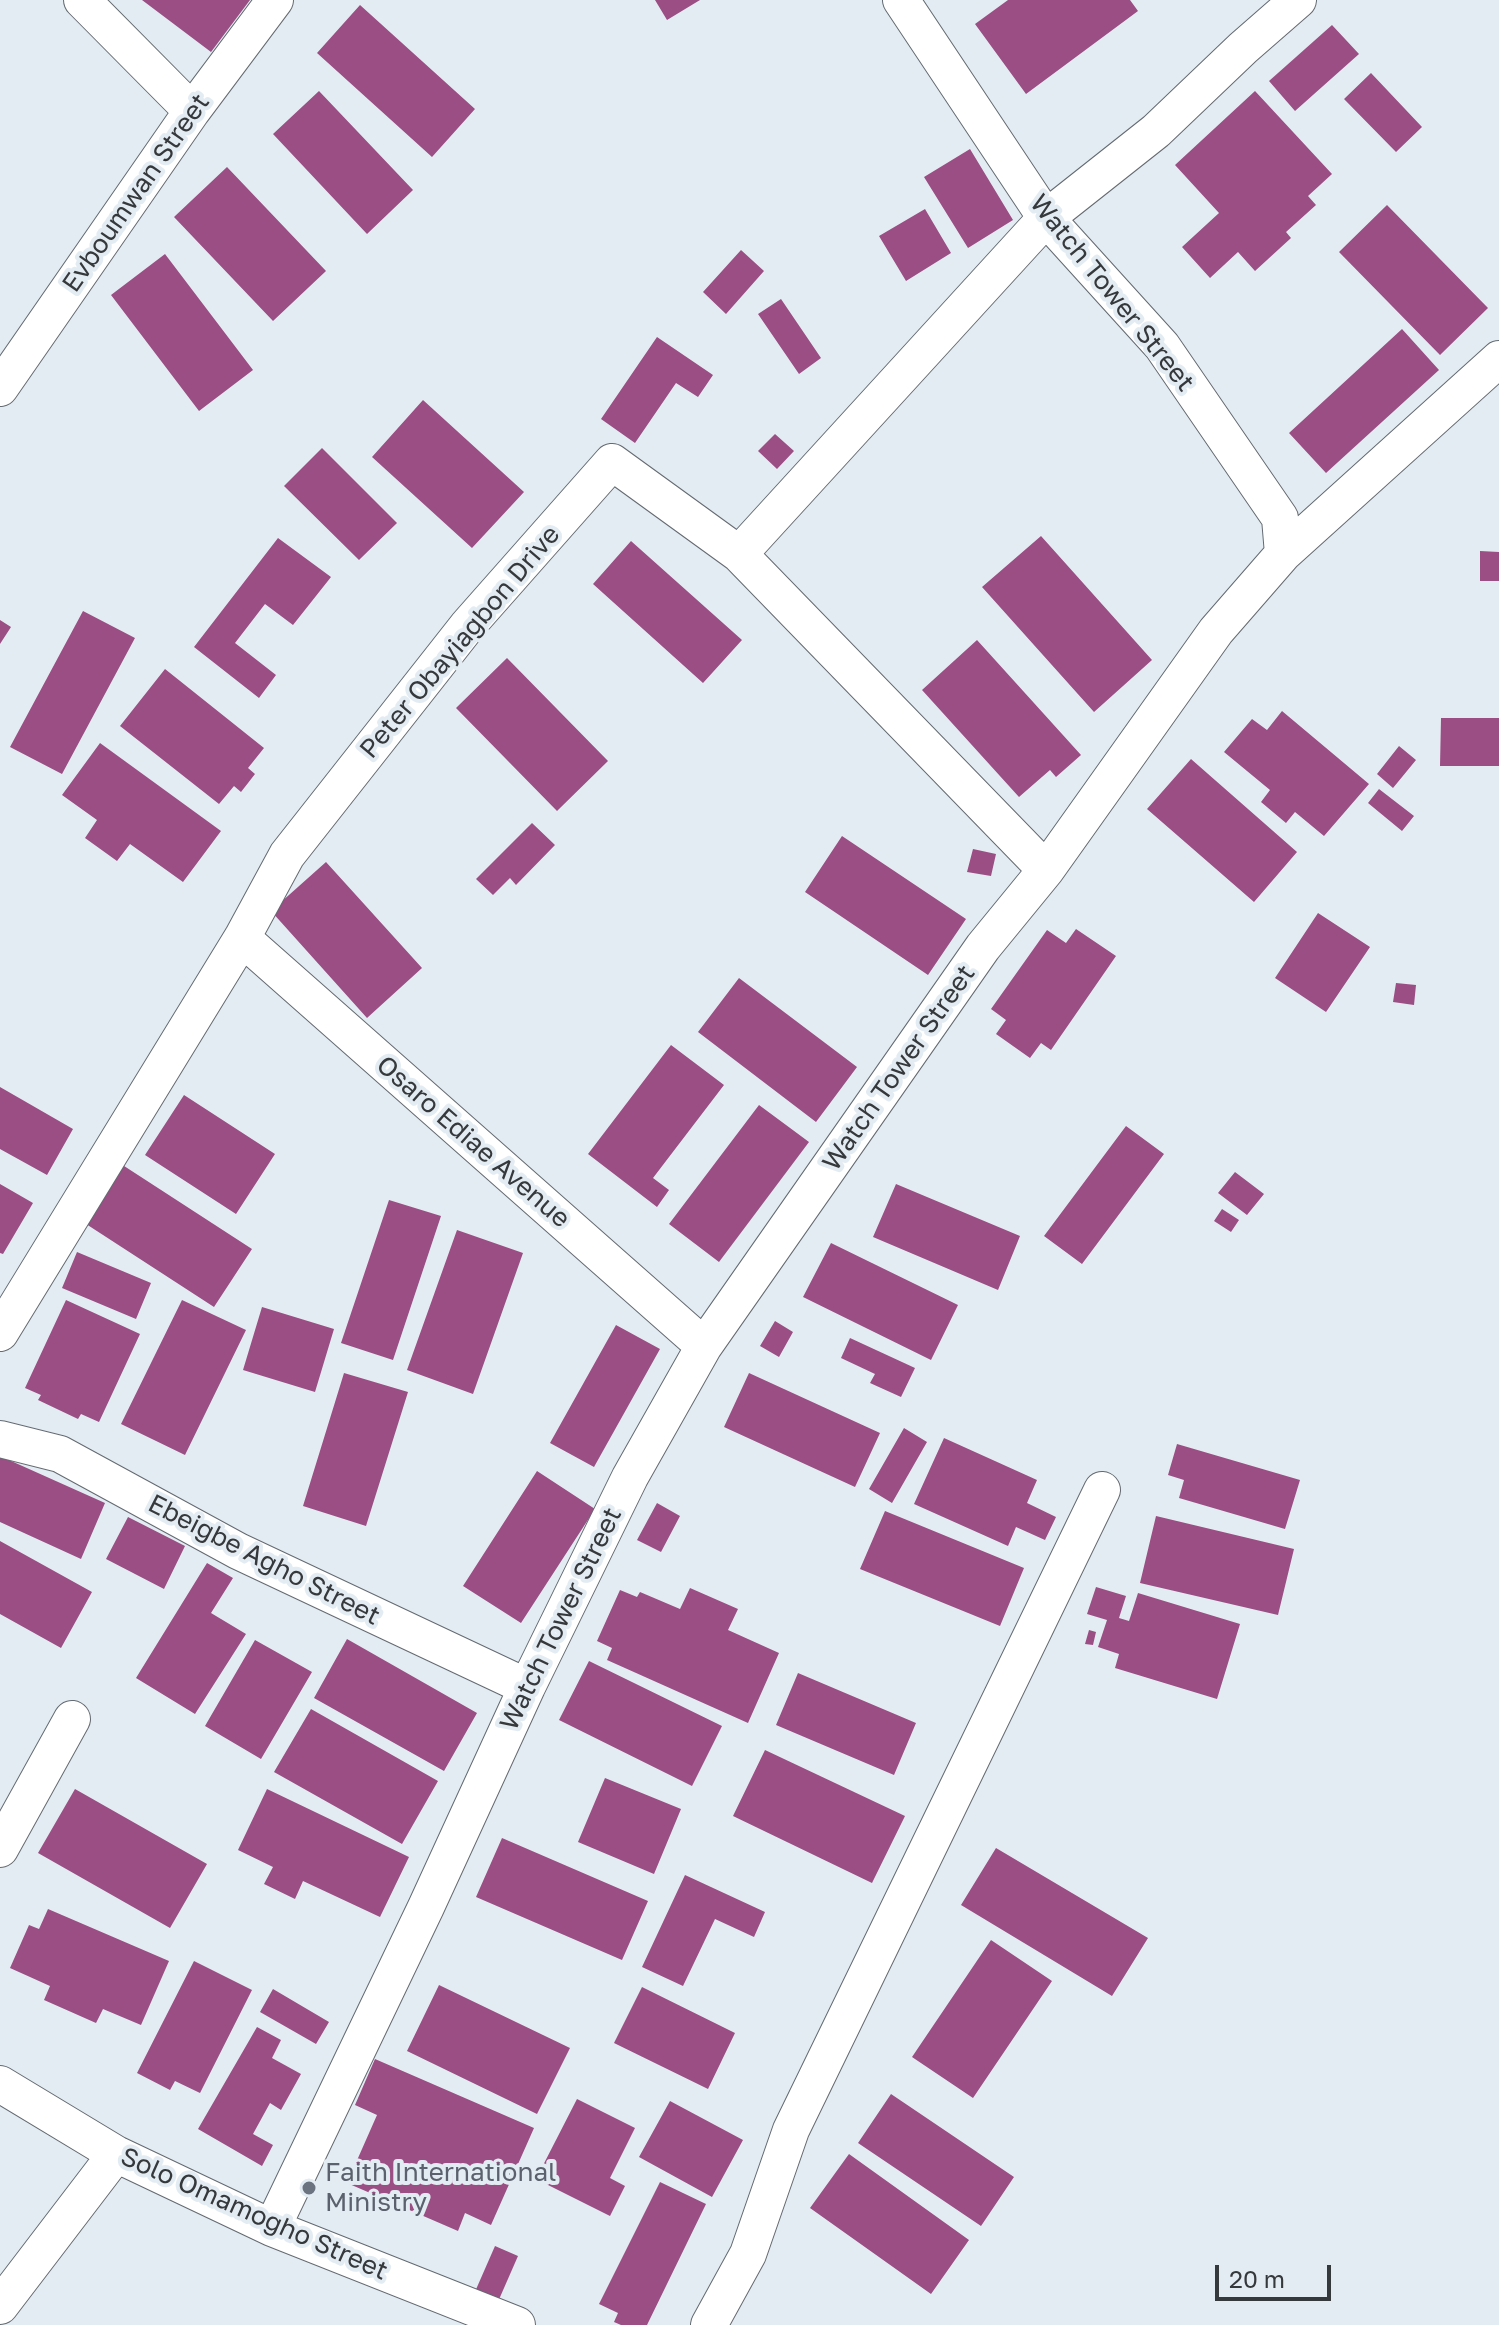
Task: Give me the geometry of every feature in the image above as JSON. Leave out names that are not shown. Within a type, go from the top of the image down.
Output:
[{"type":"street","points":[[82,0],[192,111]]},
{"type":"street","name":"Evboumwan Street","points":[[0,388],[192,111],[275,0]]},
{"type":"street","name":"Watch Tower Street","points":[[272,2228],[426,1907],[527,1687],[630,1477],[704,1346],[983,947],[1046,870],[1216,631],[1283,554],[1280,518],[1162,346],[1046,218],[901,0]]},
{"type":"street","points":[[739,554],[1046,218],[1156,131],[1298,0]]},
{"type":"street","points":[[1283,554],[1499,359]]},
{"type":"street","name":"Peter Obayiagbon Drive","points":[[0,1333],[242,938],[287,855],[468,625],[612,462],[739,554],[1046,870]]},
{"type":"street","name":"Osaro Ediae Avenue","points":[[242,938],[704,1346]]},
{"type":"street","name":"Ebeigbe Agho Street","points":[[0,1439],[60,1454],[238,1551],[527,1687]]},
{"type":"street","points":[[709,2325],[748,2254],[791,2130],[1102,1490]]},
{"type":"street","points":[[0,1849],[72,1719]]},
{"type":"street","name":"Solo Omamogho Street","points":[[0,2084],[116,2154],[272,2228],[517,2325]]},
{"type":"street","points":[[0,2306],[116,2154]]},
{"type":"building","points":[[142,0],[250,0],[211,52]]},
{"type":"building","points":[[655,0],[700,0],[667,20]]},
{"type":"building","points":[[1008,0],[1130,0],[1138,11],[1026,94],[975,24]]},
{"type":"building","points":[[360,5],[475,109],[432,157],[317,53]]},
{"type":"building","points":[[1332,25],[1359,54],[1295,111],[1269,81]]},
{"type":"building","points":[[1371,73],[1422,127],[1396,152],[1344,99]]},
{"type":"building","points":[[319,91],[413,190],[367,234],[273,134]]},
{"type":"building","points":[[1255,91],[1332,174],[1308,196],[1316,205],[1286,232],[1291,238],[1255,271],[1238,252],[1210,278],[1182,247],[1219,213],[1175,165]]},
{"type":"building","points":[[970,149],[1013,220],[968,248],[924,177]]},
{"type":"building","points":[[227,167],[326,271],[273,321],[174,217]]},
{"type":"building","points":[[1387,205],[1488,308],[1440,355],[1339,252]]},
{"type":"building","points":[[925,209],[951,253],[906,281],[879,236]]},
{"type":"building","points":[[741,250],[764,271],[726,314],[703,292]]},
{"type":"building","points":[[165,254],[253,370],[199,411],[111,295]]},
{"type":"building","points":[[781,299],[821,358],[799,374],[758,314]]},
{"type":"building","points":[[1402,329],[1439,370],[1326,473],[1289,433]]},
{"type":"building","points":[[657,337],[713,375],[698,397],[676,383],[635,443],[601,419]]},
{"type":"building","points":[[423,400],[524,492],[472,548],[372,457]]},
{"type":"building","points":[[775,434],[794,451],[777,469],[758,451]]},
{"type":"building","points":[[322,448],[397,523],[359,560],[284,486]]},
{"type":"building","points":[[1041,536],[1152,660],[1094,712],[982,587]]},
{"type":"building","points":[[278,538],[331,577],[293,625],[265,604],[235,643],[276,675],[259,698],[194,647]]},
{"type":"building","points":[[631,541],[742,640],[703,683],[593,584]]},
{"type":"building","points":[[1480,551],[1499,552],[1499,581],[1480,581]]},
{"type":"building","points":[[83,611],[135,638],[62,774],[10,747]]},
{"type":"building","points":[[0,620],[11,627],[0,644]]},
{"type":"building","points":[[977,640],[1081,755],[1056,777],[1050,770],[1019,797],[922,690]]},
{"type":"building","points":[[507,658],[608,761],[557,811],[456,708]]},
{"type":"building","points":[[165,669],[264,748],[248,768],[255,774],[241,792],[234,786],[219,804],[120,726]]},
{"type":"building","points":[[1282,711],[1369,784],[1324,836],[1295,812],[1286,823],[1261,802],[1270,790],[1224,752],[1252,719],[1267,730]]},
{"type":"building","points":[[1441,718],[1499,718],[1499,766],[1440,766]]},
{"type":"building","points":[[100,743],[221,831],[183,882],[130,844],[117,861],[85,838],[97,820],[62,795]]},
{"type":"building","points":[[1399,746],[1416,760],[1393,788],[1377,774]]},
{"type":"building","points":[[1191,759],[1297,852],[1254,902],[1147,809]]},
{"type":"building","points":[[1379,789],[1414,816],[1402,831],[1368,803]]},
{"type":"building","points":[[532,823],[555,845],[516,885],[510,878],[493,895],[476,879]]},
{"type":"building","points":[[842,836],[966,919],[928,975],[805,892]]},
{"type":"building","points":[[973,849],[996,854],[991,876],[967,872]]},
{"type":"building","points":[[326,862],[422,968],[367,1018],[271,911]]},
{"type":"building","points":[[1318,913],[1370,947],[1326,1012],[1275,978]]},
{"type":"building","points":[[1076,929],[1116,956],[1051,1050],[1041,1043],[1030,1058],[996,1034],[1006,1020],[991,1009],[1047,930],[1066,943]]},
{"type":"building","points":[[739,978],[857,1067],[816,1122],[698,1032]]},
{"type":"building","points":[[1396,983],[1416,985],[1414,1005],[1393,1002]]},
{"type":"building","points":[[671,1045],[724,1085],[653,1178],[669,1190],[657,1207],[588,1154]]},
{"type":"building","points":[[0,1087],[73,1129],[47,1175],[0,1149]]},
{"type":"building","points":[[184,1095],[275,1154],[236,1214],[145,1155]]},
{"type":"building","points":[[759,1105],[809,1142],[719,1262],[669,1224]]},
{"type":"building","points":[[1126,1126],[1164,1154],[1082,1264],[1044,1236]]},
{"type":"building","points":[[121,1164],[252,1249],[214,1307],[83,1222]]},
{"type":"building","points":[[1235,1172],[1264,1194],[1247,1215],[1218,1193]]},
{"type":"building","points":[[0,1184],[33,1203],[3,1254],[0,1253]]},
{"type":"building","points":[[896,1184],[1020,1236],[998,1290],[873,1237]]},
{"type":"building","points":[[389,1200],[441,1216],[393,1360],[341,1343]]},
{"type":"building","points":[[1222,1209],[1239,1220],[1231,1232],[1214,1221]]},
{"type":"building","points":[[457,1230],[523,1253],[473,1394],[407,1370]]},
{"type":"building","points":[[831,1243],[958,1305],[931,1360],[803,1297]]},
{"type":"building","points":[[77,1252],[151,1283],[136,1319],[62,1288]]},
{"type":"building","points":[[66,1300],[140,1334],[99,1422],[81,1414],[78,1419],[38,1400],[41,1395],[25,1388]]},
{"type":"building","points":[[182,1300],[246,1330],[185,1455],[121,1424]]},
{"type":"building","points":[[262,1307],[334,1329],[315,1392],[243,1370]]},
{"type":"building","points":[[775,1321],[793,1332],[779,1357],[760,1346]]},
{"type":"building","points":[[616,1325],[660,1349],[594,1467],[550,1443]]},
{"type":"building","points":[[850,1338],[915,1368],[901,1397],[870,1383],[875,1374],[841,1358]]},
{"type":"building","points":[[344,1373],[408,1392],[366,1526],[303,1506]]},
{"type":"building","points":[[749,1373],[880,1433],[855,1487],[724,1427]]},
{"type":"building","points":[[904,1428],[927,1442],[892,1503],[869,1489]]},
{"type":"building","points":[[944,1438],[1037,1480],[1027,1503],[1056,1517],[1045,1540],[1016,1527],[1008,1546],[914,1504]]},
{"type":"building","points":[[1177,1444],[1300,1480],[1285,1529],[1179,1498],[1184,1480],[1168,1475]]},
{"type":"building","points":[[0,1456],[105,1503],[81,1559],[0,1522]]},
{"type":"building","points":[[537,1471],[595,1509],[521,1623],[463,1586]]},
{"type":"building","points":[[657,1503],[680,1516],[661,1552],[637,1540]]},
{"type":"building","points":[[885,1511],[1024,1568],[1000,1626],[860,1569]]},
{"type":"building","points":[[1156,1516],[1294,1549],[1278,1615],[1140,1583]]},
{"type":"building","points":[[128,1517],[185,1546],[164,1589],[106,1559]]},
{"type":"building","points":[[0,1541],[92,1592],[61,1648],[0,1614]]},
{"type":"building","points":[[207,1563],[233,1578],[211,1613],[246,1634],[195,1714],[136,1678]]},
{"type":"building","points":[[1096,1587],[1126,1596],[1119,1618],[1129,1621],[1138,1593],[1240,1624],[1217,1699],[1115,1668],[1119,1654],[1098,1647],[1107,1620],[1087,1614]]},
{"type":"building","points":[[690,1588],[738,1609],[728,1630],[779,1653],[748,1723],[607,1660],[612,1648],[597,1641],[620,1590],[637,1597],[640,1592],[680,1609]]},
{"type":"building","points":[[1089,1630],[1096,1632],[1093,1645],[1085,1644]]},
{"type":"building","points":[[347,1639],[477,1713],[444,1771],[314,1698]]},
{"type":"building","points":[[255,1640],[312,1672],[261,1759],[205,1726]]},
{"type":"building","points":[[589,1661],[722,1726],[692,1786],[559,1720]]},
{"type":"building","points":[[798,1673],[916,1723],[894,1775],[776,1725]]},
{"type":"building","points":[[311,1709],[438,1781],[402,1844],[274,1772]]},
{"type":"building","points":[[765,1750],[905,1816],[872,1883],[733,1816]]},
{"type":"building","points":[[605,1778],[681,1809],[654,1874],[578,1842]]},
{"type":"building","points":[[75,1789],[207,1864],[170,1928],[38,1853]]},
{"type":"building","points":[[267,1789],[409,1857],[380,1917],[303,1881],[295,1899],[264,1884],[273,1867],[238,1850]]},
{"type":"building","points":[[502,1838],[648,1901],[622,1960],[476,1897]]},
{"type":"building","points":[[996,1848],[1148,1938],[1112,1996],[961,1905]]},
{"type":"building","points":[[685,1875],[765,1912],[754,1937],[715,1919],[683,1986],[642,1967]]},
{"type":"building","points":[[48,1909],[169,1961],[141,2025],[103,2009],[96,2023],[44,2000],[50,1986],[10,1968],[29,1925],[39,1929]]},
{"type":"building","points":[[991,1940],[1052,1981],[973,2098],[912,2057]]},
{"type":"building","points":[[194,1961],[252,1990],[200,2093],[175,2081],[170,2090],[137,2073]]},
{"type":"building","points":[[439,1985],[570,2048],[537,2114],[407,2051]]},
{"type":"building","points":[[642,1987],[735,2033],[708,2089],[614,2043]]},
{"type":"building","points":[[273,1989],[329,2022],[316,2044],[260,2012]]},
{"type":"building","points":[[257,2027],[281,2040],[272,2058],[301,2074],[281,2110],[270,2103],[253,2134],[273,2145],[262,2166],[198,2129]]},
{"type":"building","points":[[375,2059],[534,2128],[491,2225],[465,2213],[458,2231],[347,2183],[377,2115],[355,2105]]},
{"type":"building","points":[[891,2094],[1014,2177],[981,2226],[858,2143]]},
{"type":"building","points":[[577,2099],[635,2128],[610,2178],[625,2186],[610,2216],[536,2179]]},
{"type":"building","points":[[670,2101],[743,2140],[712,2197],[639,2157]]},
{"type":"building","points":[[849,2154],[969,2240],[931,2294],[810,2208]]},
{"type":"building","points":[[660,2182],[706,2204],[647,2325],[621,2325],[614,2322],[618,2313],[599,2304]]},
{"type":"building","points":[[495,2246],[518,2256],[497,2304],[474,2294]]},
{"type":"place","name":"Faith International Ministry","points":[[309,2188]]}]
